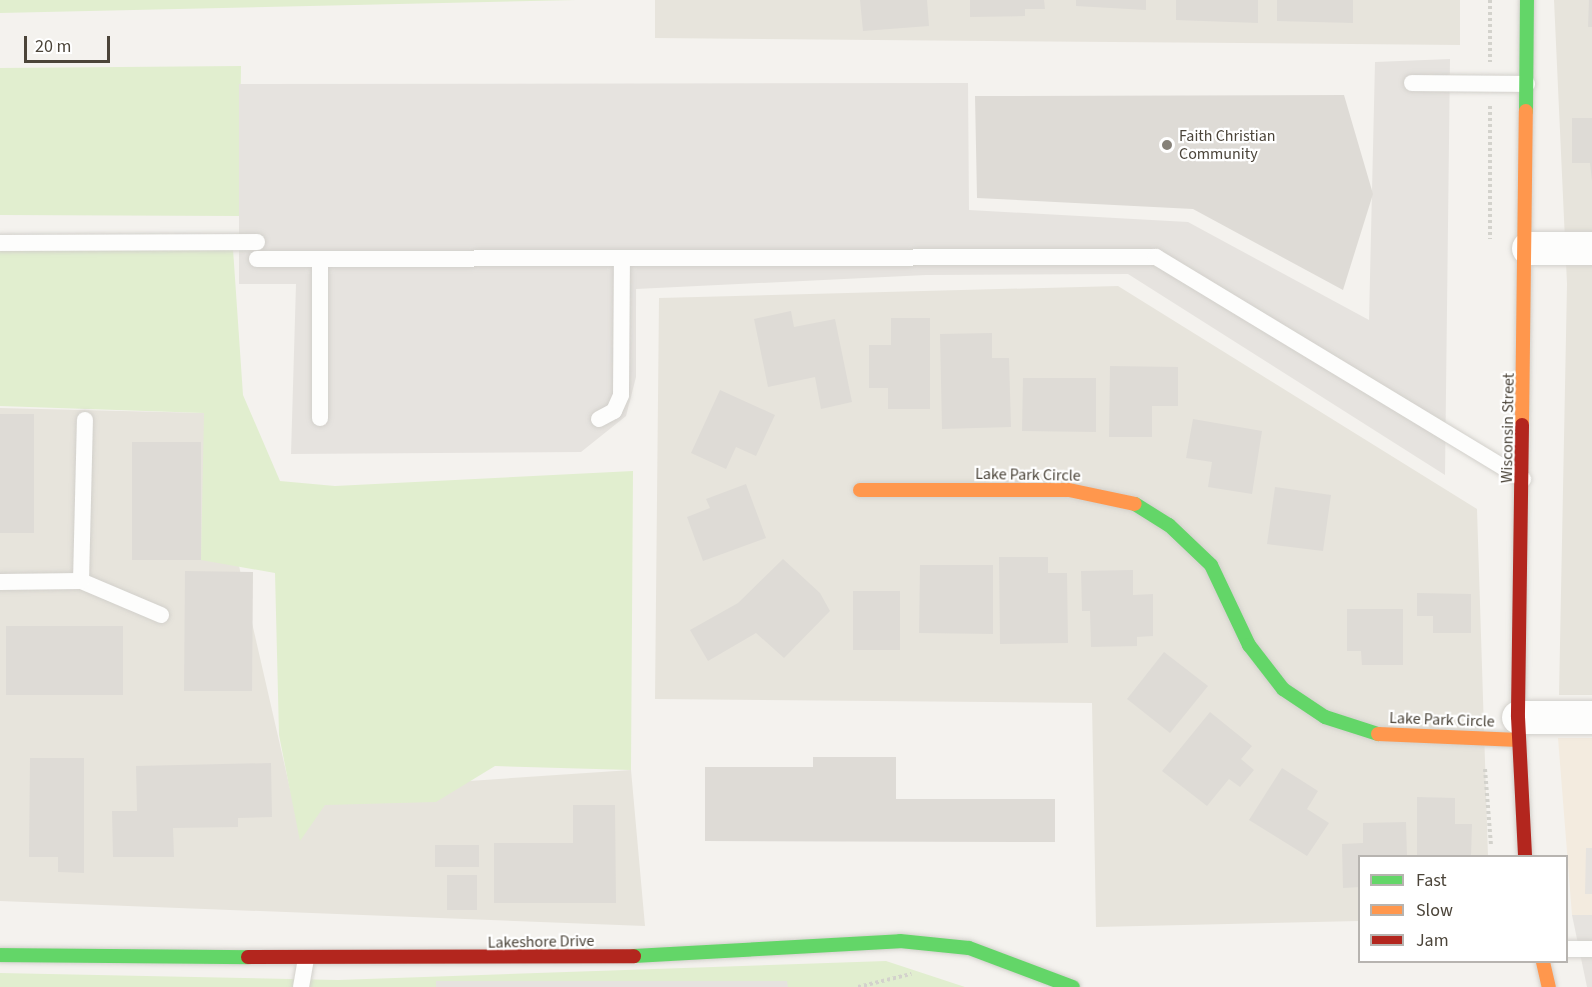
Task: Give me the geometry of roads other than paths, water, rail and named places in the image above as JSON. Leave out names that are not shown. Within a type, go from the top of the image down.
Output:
[{"type":"street","name":"Wisconsin Street","points":[[1525,855],[1519,729],[1528,248],[1527,0]]},
{"type":"street","points":[[1528,248],[1592,248]]},
{"type":"street","name":"Lake Park Circle","points":[[860,490],[1069,490],[1125,498],[1169,525],[1211,565],[1249,645],[1283,688],[1325,717],[1374,734],[1519,729]]},
{"type":"street","points":[[1519,729],[1592,717]]},
{"type":"street","name":"Lakeshore Drive","points":[[0,955],[306,959],[572,959],[900,941],[969,948],[1073,987]]},
{"type":"street","points":[[1543,963],[1549,987]]},
{"type":"lane","points":[[1412,83],[1527,84]]},
{"type":"lane","points":[[0,243],[257,242]]},
{"type":"lane","points":[[257,259],[1156,257],[1523,479]]},
{"type":"lane","points":[[599,419],[614,411],[621,395],[622,258]]},
{"type":"lane","points":[[320,259],[320,418]]},
{"type":"lane","points":[[81,581],[85,420]]},
{"type":"lane","points":[[0,582],[81,581],[161,615]]},
{"type":"lane","points":[[1568,949],[1592,949]]},
{"type":"lane","points":[[301,987],[306,959]]},
{"type":"place","name":"Faith Christian Community","points":[[1167,145]]}]
